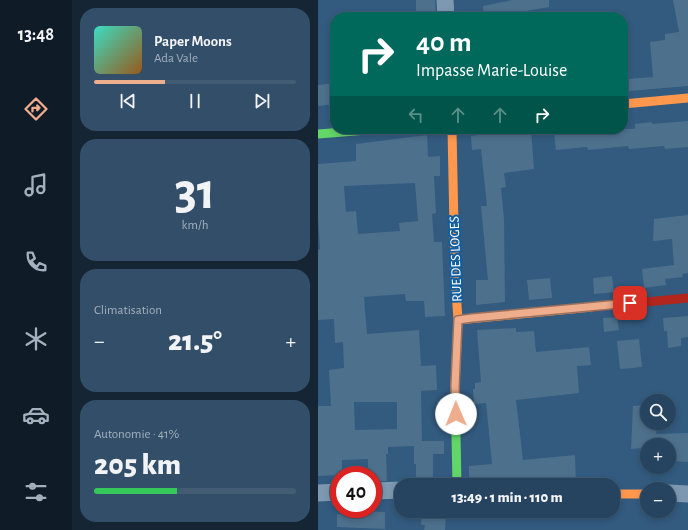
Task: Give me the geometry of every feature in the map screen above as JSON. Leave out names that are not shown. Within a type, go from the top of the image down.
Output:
[{"type":"street","points":[[445,0],[446,12]]},
{"type":"street","points":[[628,104],[688,98]]},
{"type":"street","points":[[318,134],[330,133]]},
{"type":"street","name":"RUE DES LOGES","points":[[452,134],[455,277],[458,320],[455,386],[457,478]]},
{"type":"street","points":[[458,320],[688,298]]},
{"type":"street","points":[[382,491],[394,490]]},
{"type":"street","points":[[318,493],[330,492]]},
{"type":"street","points":[[620,494],[640,494]]},
{"type":"street","points":[[676,494],[688,494]]},
{"type":"building","points":[[416,0],[435,0],[436,12],[416,12]]},
{"type":"building","points":[[512,0],[549,0],[549,7],[520,12],[484,12],[483,6]]},
{"type":"building","points":[[673,0],[688,0],[688,86],[629,91],[628,79],[653,77],[650,42],[665,40],[665,34],[679,32]]},
{"type":"building","points":[[330,84],[330,105],[318,106],[318,85]]},
{"type":"building","points":[[688,121],[688,147],[665,149],[664,146],[629,149],[628,146],[588,150],[587,147],[556,150],[554,134],[628,134],[628,129],[635,129],[635,124],[652,122],[652,124]]},
{"type":"building","points":[[484,134],[531,134],[534,169],[504,173],[506,187],[501,188],[504,219],[505,302],[476,305],[476,280],[488,280],[481,206],[487,206],[481,149],[472,150],[471,136]]},
{"type":"building","points":[[427,135],[428,157],[440,156],[440,176],[434,176],[436,213],[432,214],[434,242],[442,242],[445,316],[425,317],[424,301],[406,301],[405,294],[364,297],[367,334],[419,330],[421,366],[436,365],[437,390],[421,391],[422,441],[444,441],[444,454],[433,454],[433,478],[416,478],[414,446],[388,447],[388,454],[386,454],[387,481],[382,481],[382,466],[368,466],[368,459],[342,460],[342,466],[330,466],[330,476],[318,476],[318,406],[331,406],[329,370],[344,368],[343,342],[335,343],[334,319],[318,320],[318,250],[320,249],[318,220],[318,164],[356,161],[356,144]],"holes":[[[415,183],[418,221],[399,223],[400,231],[358,234],[356,211],[346,212],[344,186]],[[354,402],[397,402],[397,429],[355,430]]]},
{"type":"building","points":[[688,215],[688,273],[682,274],[683,277],[665,279],[666,285],[644,288],[642,269],[674,265],[672,239],[653,241],[654,219]]},
{"type":"building","points":[[612,276],[614,292],[594,294],[593,278]]},
{"type":"building","points":[[550,278],[552,298],[529,300],[527,280]]},
{"type":"building","points":[[688,316],[688,337],[681,338],[681,346],[668,348],[667,331],[664,331],[663,318]]},
{"type":"building","points":[[617,317],[619,330],[604,332],[603,318]]},
{"type":"building","points":[[516,328],[516,332],[534,331],[536,352],[589,347],[591,365],[577,366],[579,393],[516,400],[523,460],[575,455],[576,478],[469,478],[469,466],[492,464],[486,403],[474,404],[473,389],[475,389],[475,383],[481,382],[477,330]]},
{"type":"building","points":[[639,339],[642,367],[620,369],[617,341]]},
{"type":"building","points":[[633,406],[640,406],[640,430],[656,430],[656,434],[688,433],[688,462],[676,461],[676,438],[640,438],[640,448],[631,449]]},
{"type":"building","points":[[382,512],[385,512],[385,529],[337,527],[337,518],[382,518]]},
{"type":"building","points":[[422,518],[446,518],[445,530],[424,530],[425,525],[421,525]]},
{"type":"traffic: fast","points":[[318,134],[330,133]]},
{"type":"traffic: fast","points":[[457,345],[455,386],[457,478]]},
{"type":"traffic: slow","points":[[628,104],[688,98]]},
{"type":"traffic: slow","points":[[452,134],[455,277],[458,320],[457,345]]},
{"type":"traffic: slow","points":[[458,320],[592,307]]},
{"type":"traffic: slow","points":[[620,494],[640,494]]},
{"type":"traffic: jam","points":[[592,307],[688,298]]},
{"type":"route","points":[[456,414],[455,386],[458,320],[630,303]]}]
